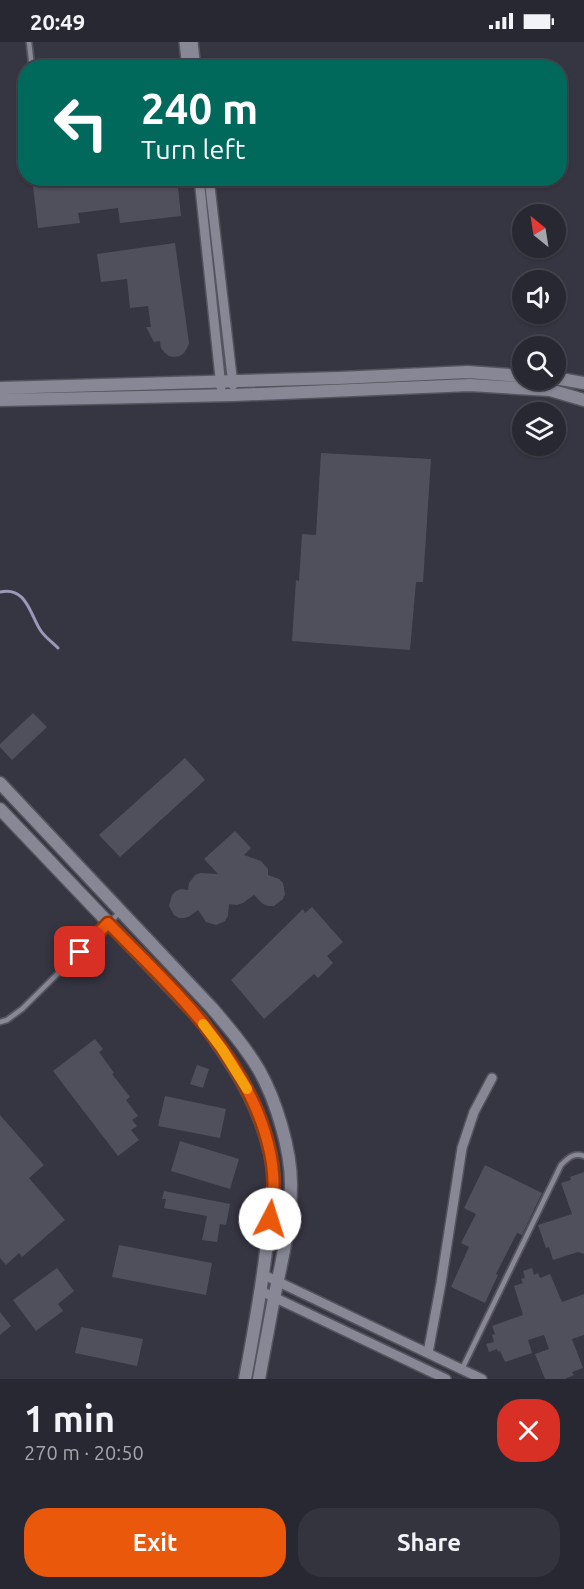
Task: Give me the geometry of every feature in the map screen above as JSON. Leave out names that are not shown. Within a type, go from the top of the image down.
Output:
[{"type":"street","points":[[184,42],[186,60]]},
{"type":"street","points":[[193,42],[195,60]]},
{"type":"street","points":[[200,186],[212,298],[227,381]]},
{"type":"street","points":[[210,186],[222,297],[228,396]]},
{"type":"street","points":[[212,298],[222,297]]},
{"type":"street","points":[[0,388],[468,372],[512,375]]},
{"type":"street","points":[[452,373],[452,386]]},
{"type":"street","points":[[566,380],[584,383]]},
{"type":"street","points":[[0,400],[228,396],[471,385],[549,390],[584,400]]},
{"type":"street","points":[[0,783],[212,1008],[259,1070],[271,1097],[287,1148],[291,1183],[290,1208],[259,1379]]},
{"type":"street","points":[[15,798],[1,811],[201,1020],[250,1094],[268,1144],[274,1174],[264,1275],[245,1379]]},
{"type":"street","points":[[428,1353],[462,1148],[474,1112],[492,1078]]},
{"type":"street","points":[[264,1275],[482,1379]]},
{"type":"street","points":[[261,1291],[446,1379]]},
{"type":"lane","points":[[29,42],[31,60]]},
{"type":"lane","points":[[0,1022],[7,1020],[22,1009],[120,912]]},
{"type":"lane","points":[[462,1370],[561,1165],[569,1157],[579,1154],[584,1156]]},
{"type":"building","points":[[33,186],[178,186],[181,216],[120,223],[118,208],[78,213],[80,223],[38,228]]},
{"type":"building","points":[[175,243],[189,343],[184,353],[174,357],[164,352],[160,341],[154,342],[146,327],[151,327],[148,306],[130,308],[127,279],[101,282],[97,254]]},
{"type":"building","points":[[321,453],[431,459],[423,582],[416,582],[410,650],[292,641],[302,534],[316,535]]},
{"type":"building","points":[[33,713],[47,727],[12,760],[0,744]]},
{"type":"building","points":[[185,758],[205,780],[120,857],[99,835]]},
{"type":"building","points":[[235,831],[251,848],[244,855],[261,861],[268,869],[268,875],[283,883],[285,894],[283,899],[274,906],[268,906],[254,895],[243,903],[229,904],[225,921],[216,925],[206,922],[198,910],[185,918],[174,915],[169,906],[172,895],[181,889],[188,890],[189,883],[195,875],[218,874],[204,859]]},
{"type":"building","points":[[312,907],[343,942],[327,956],[333,963],[318,978],[314,974],[264,1019],[231,980],[303,909],[305,913]]},
{"type":"building","points":[[95,1039],[103,1049],[99,1052],[130,1097],[126,1100],[138,1116],[132,1120],[137,1126],[131,1130],[139,1140],[118,1156],[53,1071]]},
{"type":"building","points":[[197,1065],[209,1069],[203,1088],[190,1084]]},
{"type":"building","points":[[165,1096],[226,1109],[220,1138],[158,1126]]},
{"type":"building","points":[[0,1115],[44,1165],[29,1178],[65,1220],[22,1257],[19,1253],[6,1265],[0,1258]]},
{"type":"building","points":[[180,1141],[239,1159],[230,1189],[171,1171]]},
{"type":"building","points":[[485,1165],[542,1193],[522,1235],[517,1233],[496,1274],[498,1275],[485,1303],[451,1287],[469,1247],[461,1243],[476,1214],[464,1208]]},
{"type":"building","points":[[584,1172],[584,1254],[578,1252],[553,1260],[538,1225],[572,1214],[561,1183]]},
{"type":"building","points":[[164,1191],[230,1204],[226,1225],[220,1224],[217,1242],[202,1240],[207,1216],[164,1208],[166,1199],[162,1199]]},
{"type":"building","points":[[119,1245],[212,1263],[206,1295],[112,1277]]},
{"type":"building","points":[[57,1268],[74,1291],[58,1304],[63,1311],[36,1331],[13,1300]]},
{"type":"building","points":[[532,1268],[534,1275],[538,1273],[540,1278],[550,1274],[562,1302],[584,1294],[584,1335],[572,1339],[583,1368],[572,1372],[574,1375],[565,1379],[545,1379],[535,1354],[549,1349],[544,1335],[528,1340],[532,1353],[505,1362],[500,1351],[498,1352],[497,1349],[489,1352],[486,1344],[494,1342],[492,1335],[495,1334],[492,1326],[523,1315],[514,1286],[523,1283],[521,1279],[525,1278],[523,1271]]},
{"type":"building","points":[[0,1312],[11,1326],[0,1335]]},
{"type":"building","points":[[81,1327],[143,1339],[137,1366],[75,1353]]},
{"type":"waterway","points":[[0,592],[9,591],[22,597],[41,631],[58,648]]},
{"type":"slow traffic","points":[[203,1024],[247,1089]]},
{"type":"route","points":[[80,952],[108,923],[201,1020],[222,1049],[250,1094],[271,1154],[274,1174],[270,1219]]}]
